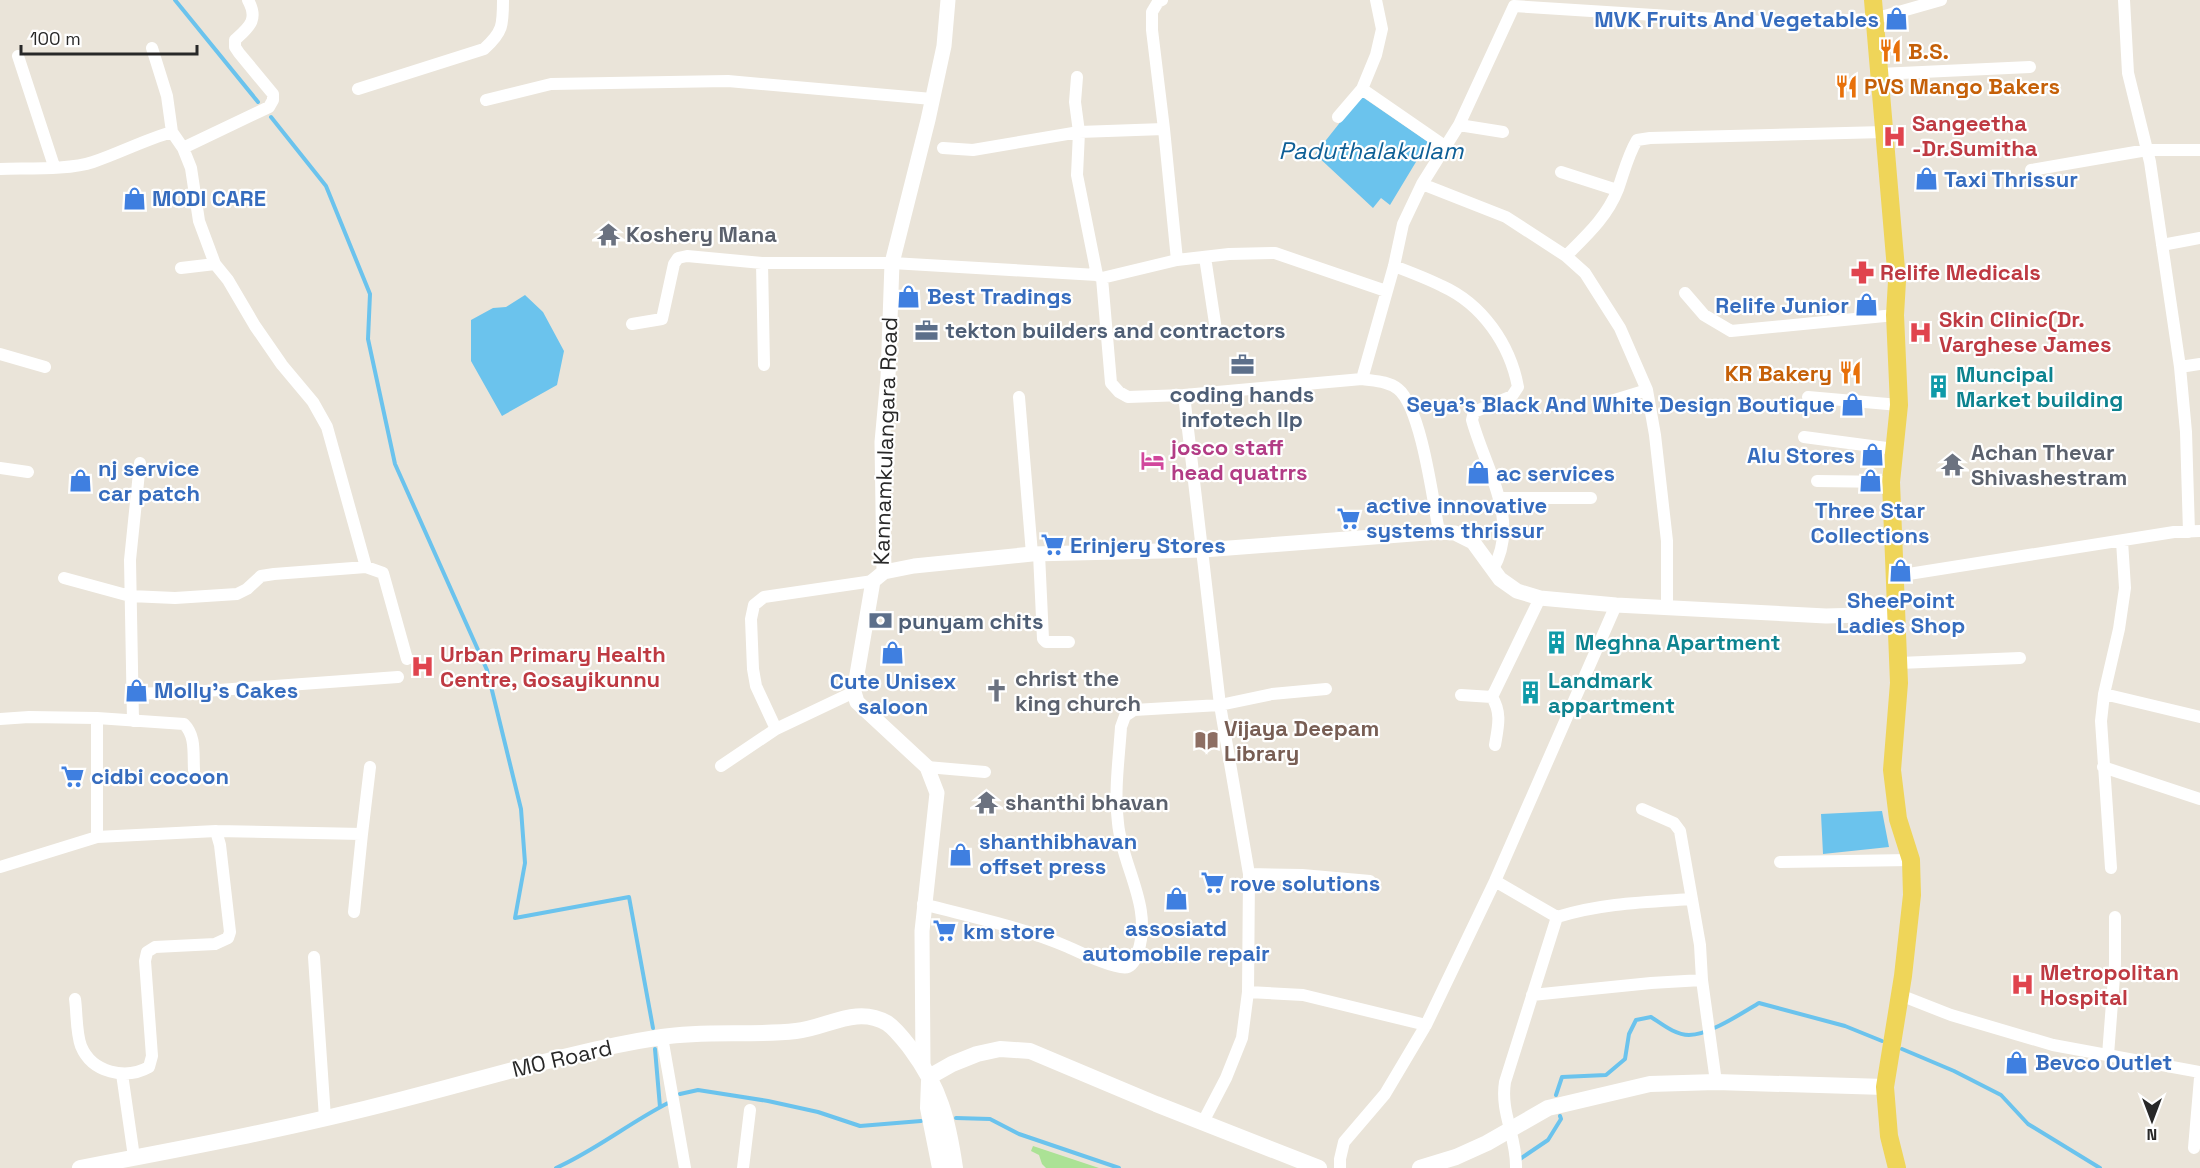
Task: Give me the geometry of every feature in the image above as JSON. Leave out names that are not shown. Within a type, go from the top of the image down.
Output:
[{"type":"main road","points":[[1873,0],[1897,281],[1895,315],[1899,405],[1891,482],[1899,663],[1892,770],[1898,819],[1911,860],[1912,895],[1900,995],[1885,1087],[1889,1136],[1897,1168]]},
{"type":"main road","name":"MO Roard","points":[[80,1168],[325,1118],[589,1051],[662,1037],[794,1032],[813,1029],[838,1019],[861,1016],[887,1023],[903,1038],[926,1071],[944,1107],[955,1168]]},
{"type":"main road","points":[[940,1168],[928,1108],[926,1071],[1000,1049],[1030,1051],[1319,1168]]},
{"type":"main road","points":[[1420,1168],[1456,1157],[1548,1108],[1650,1084],[1716,1082],[1885,1087]]},
{"type":"street","points":[[183,148],[269,107],[273,100],[273,93],[235,46],[235,40],[250,25],[253,17],[248,0]]},
{"type":"street","points":[[358,89],[484,49],[497,37],[503,23],[503,0]]},
{"type":"street","name":"Kannamkulangara Road","points":[[854,692],[878,576],[882,442],[888,377],[892,263],[944,46],[948,0]]},
{"type":"street","points":[[1162,0],[1152,12],[1152,30],[1177,260]]},
{"type":"street","points":[[1338,117],[1362,89],[1376,55],[1382,29],[1376,0]]},
{"type":"street","points":[[1362,379],[1394,266],[1403,224],[1422,184],[1459,125],[1509,3],[1780,22],[1874,19],[1941,0]]},
{"type":"street","points":[[1896,576],[2195,532],[2180,367],[2147,150],[2128,73],[2124,0]]},
{"type":"street","points":[[152,48],[167,96],[172,132],[183,148],[191,168],[199,221],[215,264],[228,280],[255,326],[282,365],[313,402],[327,427],[366,567]]},
{"type":"street","points":[[18,56],[54,166]]},
{"type":"street","points":[[1879,74],[2030,67]]},
{"type":"street","points":[[1077,77],[1075,102],[1079,132],[1077,175],[1100,276],[1111,383],[1119,392],[1128,397],[1184,395],[1362,379],[1391,383],[1401,391],[1411,407],[1428,472],[1439,532]]},
{"type":"street","points":[[486,100],[551,84],[728,81],[932,99]]},
{"type":"street","points":[[1362,89],[1446,147]]},
{"type":"street","points":[[1459,125],[1503,132]]},
{"type":"street","points":[[943,148],[973,150],[1079,132],[1164,129]]},
{"type":"street","points":[[0,169],[93,162],[144,140],[172,132]]},
{"type":"street","points":[[1566,256],[1601,220],[1617,190],[1631,150],[1637,140],[1884,132]]},
{"type":"street","points":[[2031,170],[2147,150],[2200,150]]},
{"type":"street","points":[[1561,172],[1617,190]]},
{"type":"street","points":[[1422,184],[1506,217],[1566,256],[1585,273],[1620,328],[1647,390],[1655,435],[1667,541],[1667,606]]},
{"type":"street","points":[[2162,245],[2200,238]]},
{"type":"street","points":[[632,324],[662,319],[674,264],[678,258],[687,256],[762,263],[892,263],[1100,276],[1177,260],[1275,253],[1386,291]]},
{"type":"street","points":[[1205,257],[1216,330]]},
{"type":"street","points":[[762,263],[764,365]]},
{"type":"street","points":[[181,268],[215,264]]},
{"type":"street","points":[[1394,266],[1444,287],[1478,311],[1498,333],[1516,375],[1518,387],[1512,396],[1474,412],[1472,420],[1500,498],[1504,528],[1502,555],[1493,569]]},
{"type":"street","points":[[1685,293],[1704,315],[1731,331],[1895,315]]},
{"type":"street","points":[[0,354],[45,367]]},
{"type":"street","points":[[2180,367],[2200,364]]},
{"type":"street","points":[[1598,405],[1647,390]]},
{"type":"street","points":[[1184,395],[1220,705],[1249,874],[1248,992],[1242,1038],[1203,1122]]},
{"type":"street","points":[[1019,397],[1043,639],[1046,642],[1069,642]]},
{"type":"street","points":[[1808,397],[1899,405]]},
{"type":"street","points":[[2186,432],[2200,431]]},
{"type":"street","points":[[1804,437],[1894,449]]},
{"type":"street","points":[[133,721],[130,560],[140,464]]},
{"type":"street","points":[[0,468],[28,472]]},
{"type":"street","points":[[1817,481],[1891,482]]},
{"type":"street","points":[[1500,498],[1591,498]]},
{"type":"street","points":[[776,729],[756,686],[751,620],[754,605],[764,597],[878,576],[914,566],[1035,554],[1203,550],[1439,532],[1455,533],[1473,542],[1500,579],[1517,591],[1540,598],[1616,605],[1826,616],[1897,614]]},
{"type":"street","points":[[2111,868],[2101,721],[2104,694],[2119,628],[2125,588],[2122,541]]},
{"type":"street","points":[[64,578],[130,596],[175,598],[237,594],[247,589],[261,576],[366,567],[383,573],[407,660]]},
{"type":"street","points":[[1492,697],[1540,598]]},
{"type":"street","points":[[1340,1168],[1344,1142],[1385,1094],[1426,1025],[1495,881],[1616,605]]},
{"type":"street","points":[[1899,663],[2020,658]]},
{"type":"street","points":[[132,694],[192,692],[398,676]]},
{"type":"street","points":[[923,904],[1035,933],[1087,956],[1122,968],[1128,967],[1134,962],[1143,927],[1138,893],[1118,824],[1121,727],[1125,716],[1134,710],[1220,705],[1272,694],[1326,689]]},
{"type":"street","points":[[722,766],[776,729],[854,692],[857,702],[927,767],[937,793],[923,904],[921,971],[926,1071]]},
{"type":"street","points":[[1461,694],[1492,697]]},
{"type":"street","points":[[2104,694],[2200,717]]},
{"type":"street","points":[[1492,697],[1497,705],[1499,717],[1495,745]]},
{"type":"street","points":[[97,718],[97,837]]},
{"type":"street","points":[[0,719],[97,718],[184,724],[190,730],[193,739],[194,770]]},
{"type":"street","points":[[354,912],[370,767]]},
{"type":"street","points":[[927,767],[985,772]]},
{"type":"street","points":[[2103,767],[2200,799]]},
{"type":"street","points":[[1641,809],[1674,823],[1680,831],[1700,945],[1702,980],[1716,1082]]},
{"type":"street","points":[[75,999],[81,1045],[87,1056],[108,1071],[122,1074],[139,1073],[149,1067],[152,1056],[145,961],[147,952],[155,947],[215,944],[228,938],[230,932],[220,845],[216,831]]},
{"type":"street","points":[[0,867],[97,837],[216,831],[362,834]]},
{"type":"street","points":[[1780,862],[1911,860]]},
{"type":"street","points":[[1249,874],[1302,875],[1370,881]]},
{"type":"street","points":[[1495,881],[1557,917],[1577,910],[1617,904],[1692,899]]},
{"type":"street","points":[[1516,1168],[1517,1154],[1502,1097],[1557,917]]},
{"type":"street","points":[[2108,1055],[2115,964],[2115,917]]},
{"type":"street","points":[[314,957],[325,1118]]},
{"type":"street","points":[[1532,995],[1702,980]]},
{"type":"street","points":[[1248,992],[1303,995],[1426,1025]]},
{"type":"street","points":[[1900,995],[1951,1015],[2053,1045],[2200,1072]]},
{"type":"street","points":[[662,1037],[682,1140],[685,1168]]},
{"type":"street","points":[[122,1074],[134,1157]]},
{"type":"street","points":[[2194,1148],[2200,1078]]},
{"type":"street","points":[[743,1168],[750,1110]]},
{"type":"green space","points":[[1033,1146],[1099,1168],[1046,1168],[1039,1155],[1031,1151]]},
{"type":"water","name":"Paduthalakulam","points":[[1361,96],[1428,142],[1390,205],[1381,198],[1373,208],[1315,154]]},
{"type":"water","points":[[525,295],[543,312],[564,351],[557,385],[502,416],[471,361],[471,320],[493,308],[506,307]]},
{"type":"water","points":[[1882,811],[1889,847],[1823,854],[1821,814]]},
{"type":"waterway","points":[[175,0],[258,102]]},
{"type":"waterway","points":[[271,117],[326,186],[370,294],[368,339],[395,464],[487,670],[521,809],[525,863],[515,918],[629,897],[653,1028]]},
{"type":"waterway","points":[[1556,1095],[1562,1077],[1606,1075],[1625,1059],[1629,1034],[1636,1020],[1651,1017],[1679,1033],[1697,1034],[1725,1023],[1759,1003],[1845,1026],[1882,1041]]},
{"type":"waterway","points":[[655,1049],[660,1107]]},
{"type":"waterway","points":[[1902,1049],[1954,1071],[2001,1095],[2028,1124],[2100,1168]]},
{"type":"waterway","points":[[680,1094],[698,1090],[768,1101],[818,1112],[860,1126],[921,1121]]},
{"type":"waterway","points":[[556,1168],[668,1103]]},
{"type":"waterway","points":[[1520,1159],[1548,1140],[1561,1119],[1560,1116]]},
{"type":"waterway","points":[[956,1118],[990,1119],[1019,1134],[1119,1168]]},
{"type":"place","name":"MVK Fruits And Vegetables","points":[[1897,19]]},
{"type":"place","name":"B.S.","points":[[1890,51]]},
{"type":"place","name":"PVS Mango Bakers","points":[[1846,86]]},
{"type":"place","name":"Sangeetha -Dr.Sumitha","points":[[1894,136]]},
{"type":"place","name":"Taxi Thrissur","points":[[1926,179]]},
{"type":"place","name":"MODI CARE","points":[[134,198]]},
{"type":"place","name":"Koshery Mana","points":[[608,234]]},
{"type":"place","name":"Relife Medicals","points":[[1862,272]]},
{"type":"place","name":"Best Tradings","points":[[909,296]]},
{"type":"place","name":"Relife Junior","points":[[1867,305]]},
{"type":"place","name":"tekton builders and contractors","points":[[927,330]]},
{"type":"place","name":"Skin Clinic(Dr. Varghese James","points":[[1921,332]]},
{"type":"place","name":"coding hands infotech llp","points":[[1242,365]]},
{"type":"place","name":"KR Bakery","points":[[1850,373]]},
{"type":"place","name":"Muncipal Market building","points":[[1938,387]]},
{"type":"place","name":"Seya's Black And White Design Boutique","points":[[1853,404]]},
{"type":"place","name":"Alu Stores","points":[[1873,455]]},
{"type":"place","name":"josco staff head quatrrs","points":[[1153,460]]},
{"type":"place","name":"Achan Thevar Shivashestram","points":[[1953,465]]},
{"type":"place","name":"ac services","points":[[1478,473]]},
{"type":"place","name":"nj service car patch","points":[[80,481]]},
{"type":"place","name":"Three Star Collections","points":[[1870,481]]},
{"type":"place","name":"active innovative systems thrissur","points":[[1348,518]]},
{"type":"place","name":"Erinjery Stores","points":[[1052,545]]},
{"type":"place","name":"SheePoint Ladies Shop","points":[[1901,571]]},
{"type":"place","name":"punyam chits","points":[[880,621]]},
{"type":"place","name":"Meghna Apartment","points":[[1557,642]]},
{"type":"place","name":"Cute Unisex saloon","points":[[893,652]]},
{"type":"place","name":"Urban Primary Health Centre, Gosayikunnu","points":[[422,667]]},
{"type":"place","name":"Molly's Cakes","points":[[136,690]]},
{"type":"place","name":"christ the king church","points":[[997,691]]},
{"type":"place","name":"Landmark appartment","points":[[1530,693]]},
{"type":"place","name":"Vijaya Deepam Library","points":[[1206,741]]},
{"type":"place","name":"cidbi cocoon","points":[[73,776]]},
{"type":"place","name":"shanthi bhavan","points":[[987,802]]},
{"type":"place","name":"shanthibhavan offset press","points":[[961,854]]},
{"type":"place","name":"rove solutions","points":[[1212,883]]},
{"type":"place","name":"assosiatd automobile repair","points":[[1176,899]]},
{"type":"place","name":"km store","points":[[945,931]]},
{"type":"place","name":"Metropolitan Hospital","points":[[2022,985]]},
{"type":"place","name":"Bevco Outlet","points":[[2017,1062]]}]
